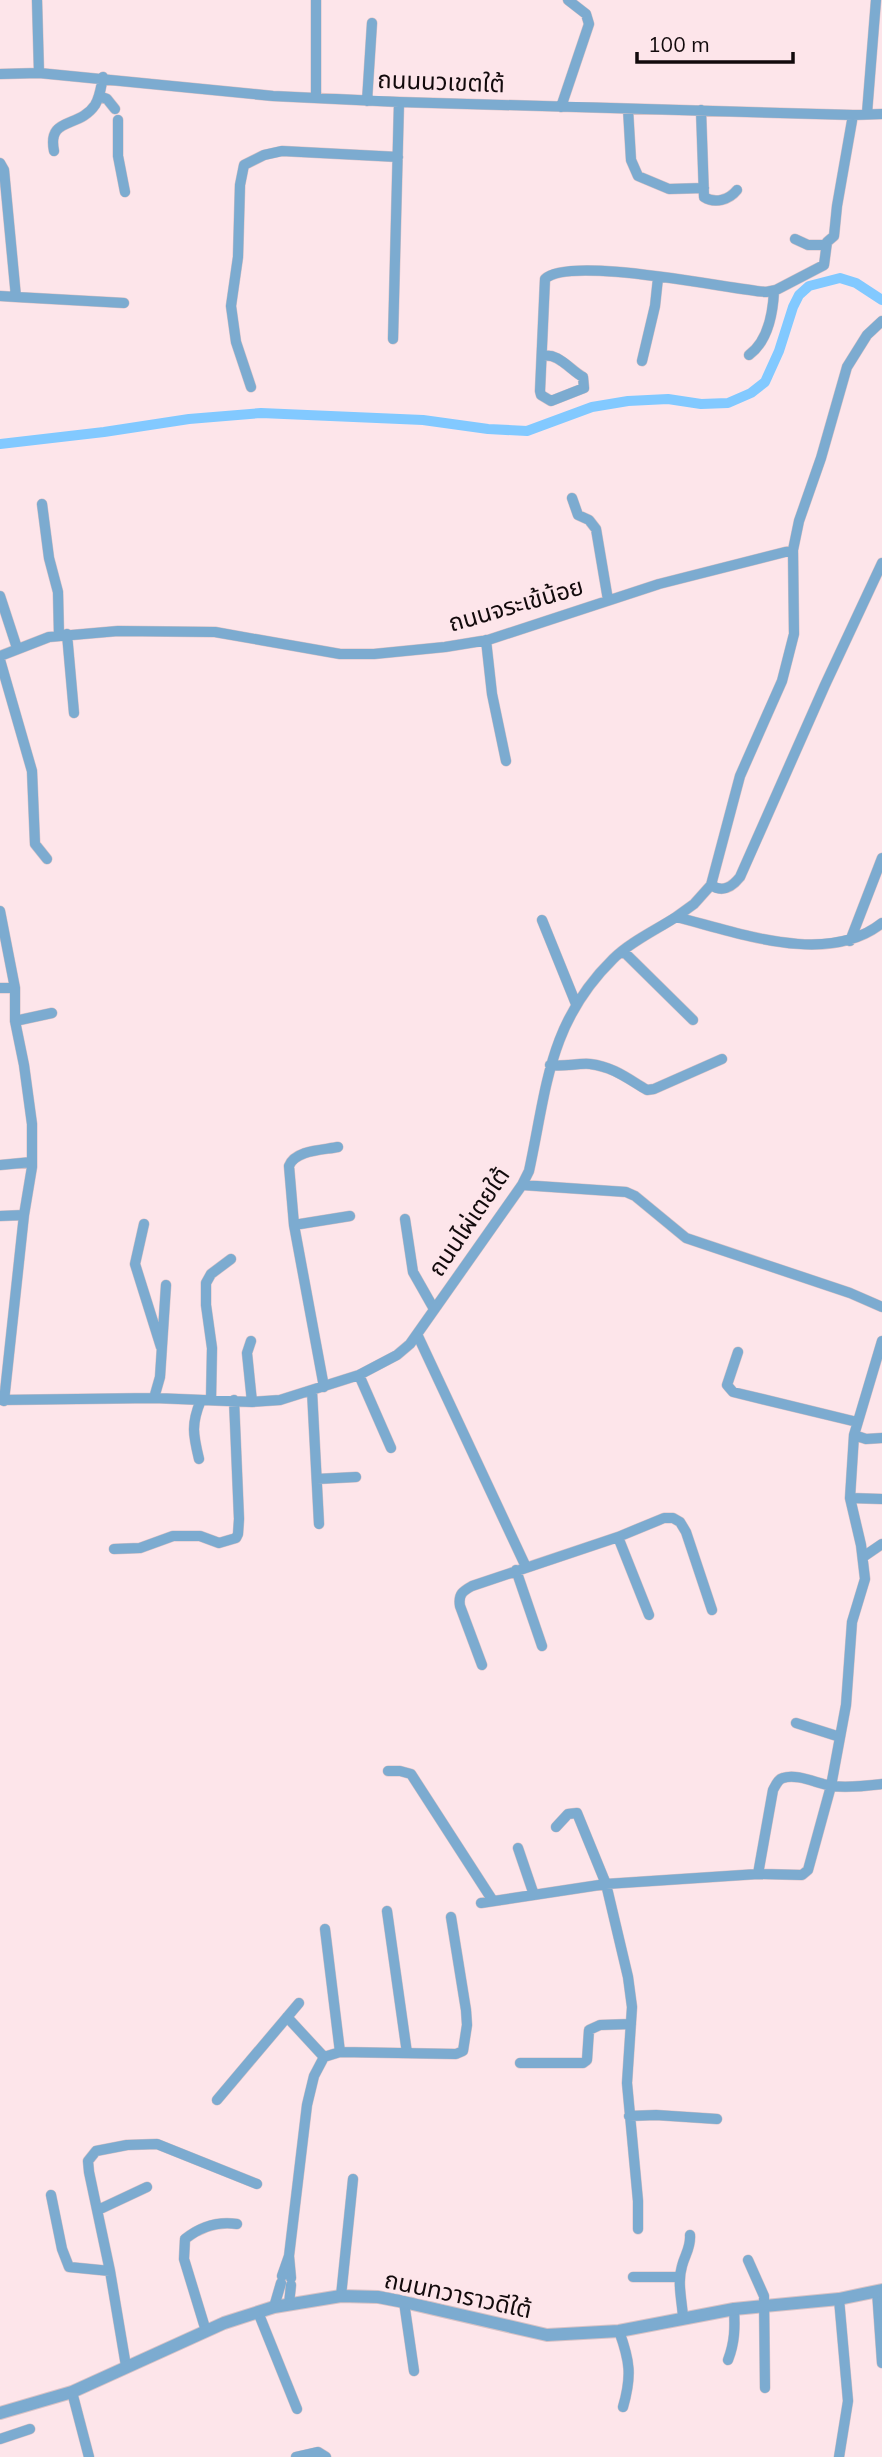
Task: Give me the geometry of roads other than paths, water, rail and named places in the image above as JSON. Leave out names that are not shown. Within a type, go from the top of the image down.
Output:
[{"type":"street","points":[[37,0],[39,73]]},
{"type":"street","points":[[316,0],[316,98]]},
{"type":"street","points":[[561,107],[589,24],[586,14],[568,0]]},
{"type":"street","points":[[867,113],[876,0]]},
{"type":"street","points":[[367,101],[372,23]]},
{"type":"street","name":"ถนนนวเขตใต้","points":[[0,74],[39,73],[103,77],[273,96],[367,101],[882,114]]},
{"type":"street","points":[[54,151],[54,131],[82,117],[92,108],[99,96],[103,77]]},
{"type":"street","points":[[99,96],[107,99],[115,109]]},
{"type":"street","points":[[393,338],[400,102]]},
{"type":"street","points":[[628,108],[631,160],[638,176],[669,188],[704,188]]},
{"type":"street","points":[[701,110],[704,197],[709,200],[726,199],[737,190]]},
{"type":"street","points":[[542,355],[548,354],[566,363],[583,377],[584,388],[547,400],[540,391],[542,355],[547,277],[566,270],[623,272],[774,291],[824,265],[826,245],[834,236],[853,115]]},
{"type":"street","points":[[118,120],[118,156],[125,192]]},
{"type":"street","points":[[251,387],[236,342],[230,306],[238,257],[240,185],[244,165],[282,151],[398,157]]},
{"type":"street","points":[[0,163],[4,170],[16,297]]},
{"type":"street","points":[[795,239],[808,245],[826,245]]},
{"type":"street","points":[[642,361],[658,290],[658,278]]},
{"type":"street","points":[[749,355],[762,340],[773,309],[774,291]]},
{"type":"street","points":[[0,296],[124,303]]},
{"type":"street","points":[[880,323],[867,335],[847,367],[799,521],[793,550],[795,623],[789,662],[774,705],[749,752],[740,776],[711,886],[718,890],[733,886],[740,877],[882,563]]},
{"type":"street","points":[[572,498],[578,515],[589,520],[596,529],[608,600]]},
{"type":"street","points":[[42,504],[48,558],[58,592],[74,713]]},
{"type":"street","name":"ถนนจระเข้น้อย","points":[[0,658],[17,648],[63,635],[118,632],[215,632],[340,654],[374,654],[445,647],[486,640],[703,572],[793,550]]},
{"type":"street","points":[[0,596],[17,648]]},
{"type":"street","points":[[486,640],[492,694],[506,761]]},
{"type":"street","points":[[0,658],[32,771],[35,844],[47,859]]},
{"type":"street","points":[[850,941],[882,858]]},
{"type":"street","name":"ถนนไผ่เตยใต้","points":[[2,1400],[280,1400],[359,1375],[397,1355],[417,1334],[522,1185],[530,1164],[550,1065],[576,1004],[614,957],[694,904],[711,886]]},
{"type":"street","points":[[0,911],[15,988],[15,1021],[32,1124],[32,1161],[2,1400]]},
{"type":"street","points":[[676,917],[791,944],[850,941],[862,937],[882,923]]},
{"type":"street","points":[[542,920],[576,1004]]},
{"type":"street","points":[[623,951],[693,1020]]},
{"type":"street","points":[[0,988],[15,988]]},
{"type":"street","points":[[15,1021],[52,1013]]},
{"type":"street","points":[[550,1065],[600,1066],[628,1077],[647,1090],[722,1059]]},
{"type":"street","points":[[324,1387],[294,1224],[289,1178],[291,1160],[307,1153],[338,1147]]},
{"type":"street","points":[[0,1165],[32,1161]]},
{"type":"street","points":[[522,1185],[625,1192],[635,1196],[686,1238],[850,1293],[882,1307]]},
{"type":"street","points":[[0,1216],[24,1215]]},
{"type":"street","points":[[294,1224],[350,1216]]},
{"type":"street","points":[[405,1219],[413,1272],[435,1309]]},
{"type":"street","points":[[144,1224],[135,1264],[161,1347]]},
{"type":"street","points":[[199,1459],[193,1427],[194,1416],[206,1400],[212,1348],[206,1283],[211,1275],[231,1259]]},
{"type":"street","points":[[154,1398],[159,1387],[166,1285]]},
{"type":"street","points":[[417,1334],[521,1568],[542,1646]]},
{"type":"street","points":[[251,1341],[247,1353],[252,1402]]},
{"type":"street","points":[[481,1903],[606,1884],[758,1874],[802,1875],[808,1870],[831,1786],[847,1693],[852,1622],[865,1579],[850,1498],[854,1435],[882,1341]]},
{"type":"street","points":[[738,1352],[727,1385],[729,1389],[857,1422]]},
{"type":"street","points":[[359,1375],[391,1448]]},
{"type":"street","points":[[312,1391],[319,1524]]},
{"type":"street","points":[[114,1549],[141,1548],[173,1536],[200,1536],[219,1543],[236,1538],[239,1519],[234,1400]]},
{"type":"street","points":[[854,1435],[866,1439],[882,1438]]},
{"type":"street","points":[[317,1479],[356,1477]]},
{"type":"street","points":[[850,1498],[882,1499]]},
{"type":"street","points":[[482,1665],[458,1598],[462,1592],[521,1568],[618,1537],[664,1517],[680,1522],[686,1532],[712,1610]]},
{"type":"street","points":[[618,1537],[649,1615]]},
{"type":"street","points":[[863,1557],[882,1544]]},
{"type":"street","points":[[796,1723],[840,1737]]},
{"type":"street","points":[[388,1771],[411,1774],[493,1901]]},
{"type":"street","points":[[758,1874],[773,1790],[778,1781],[791,1777],[831,1786],[882,1784]]},
{"type":"street","points":[[556,1827],[568,1814],[576,1813],[606,1884],[628,1977],[632,2007],[627,2084],[638,2201],[638,2229]]},
{"type":"street","points":[[518,1848],[534,1895]]},
{"type":"street","points":[[387,1911],[407,2053]]},
{"type":"street","points":[[289,2304],[286,2281],[307,2105],[314,2077],[324,2057],[340,2052],[456,2054],[463,2051],[466,2010],[451,1917]]},
{"type":"street","points":[[325,1929],[340,2052]]},
{"type":"street","points":[[217,2100],[299,2003]]},
{"type":"street","points":[[287,2017],[324,2057]]},
{"type":"street","points":[[520,2063],[583,2063],[587,2060],[589,2030],[600,2025],[631,2024]]},
{"type":"street","points":[[629,2116],[717,2119]]},
{"type":"street","points":[[125,2367],[110,2271],[88,2161],[96,2151],[102,2149],[157,2144],[257,2184]]},
{"type":"street","points":[[341,2296],[353,2179]]},
{"type":"street","points":[[98,2210],[147,2188]]},
{"type":"street","points":[[51,2194],[62,2249],[69,2267],[110,2271]]},
{"type":"street","points":[[206,2331],[184,2259],[185,2239],[195,2231],[211,2225],[237,2224]]},
{"type":"street","points":[[683,2317],[680,2277],[690,2250],[690,2235]]},
{"type":"street","points":[[748,2260],[763,2291],[765,2306],[765,2388]]},
{"type":"street","points":[[633,2277],[680,2277]]},
{"type":"street","points":[[274,2307],[286,2281]]},
{"type":"street","points":[[879,2291],[882,2363]]},
{"type":"street","name":"ถนนทวาราวดีใต้","points":[[0,2413],[72,2392],[206,2331],[258,2312],[341,2296],[378,2297],[547,2335],[619,2331],[734,2309],[839,2299],[879,2291]]},
{"type":"street","points":[[839,2299],[848,2391],[839,2457]]},
{"type":"street","points":[[404,2302],[414,2371]]},
{"type":"street","points":[[728,2360],[735,2333],[734,2309]]},
{"type":"street","points":[[258,2312],[297,2409]]},
{"type":"street","points":[[619,2331],[629,2367],[630,2384],[623,2407]]},
{"type":"street","points":[[72,2392],[89,2457]]},
{"type":"street","points":[[0,2439],[30,2429]]},
{"type":"street","points":[[296,2457],[318,2452],[326,2457]]},
{"type":"waterway","points":[[0,444],[189,419],[261,413],[423,420],[488,429],[527,431],[592,407],[628,401],[668,399],[701,404],[728,403],[751,393],[765,382],[779,351],[793,307],[799,295],[809,286],[840,278],[856,283],[882,300]]}]
